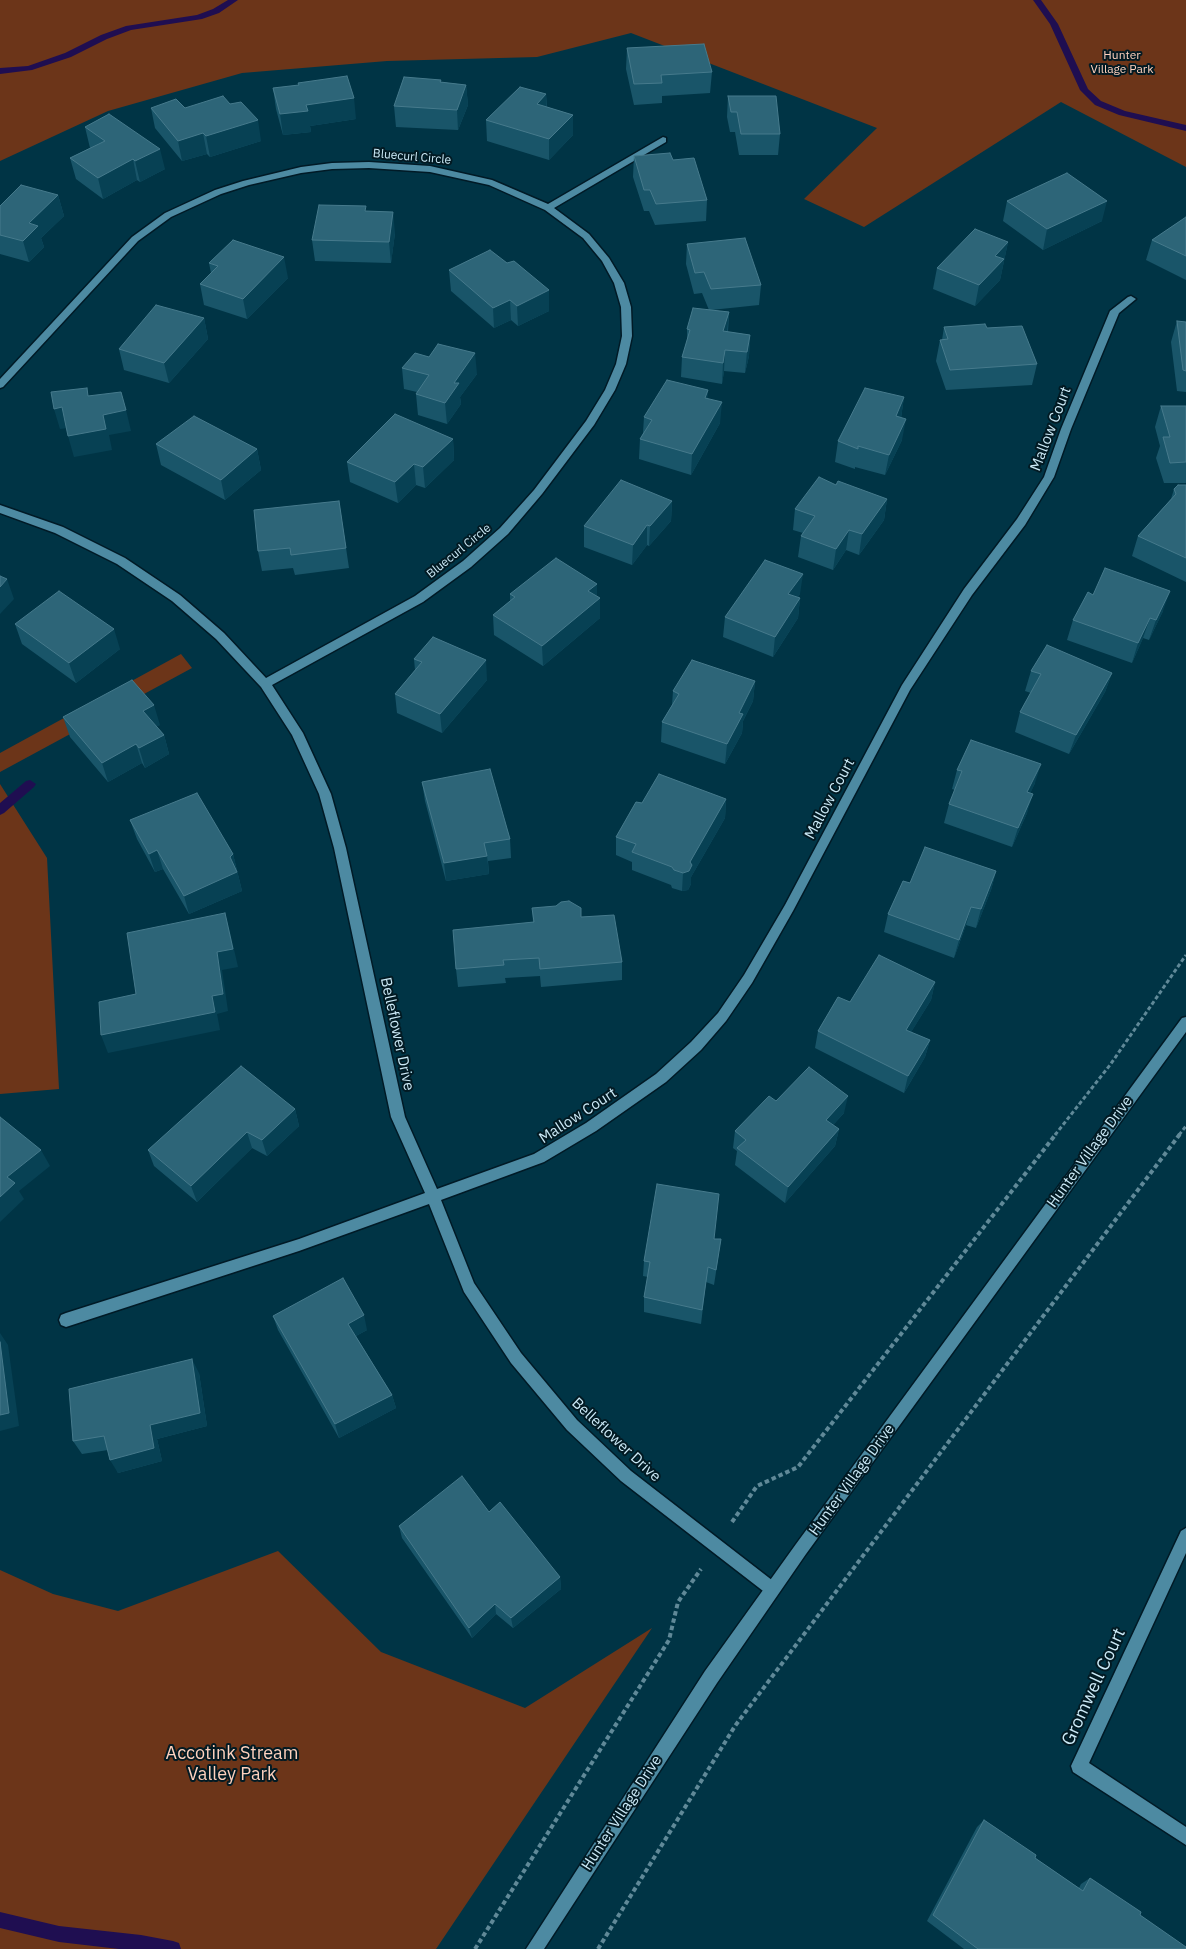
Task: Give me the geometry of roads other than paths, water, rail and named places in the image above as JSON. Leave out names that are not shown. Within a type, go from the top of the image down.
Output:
[{"type":"street","points":[[548,208],[663,140]]},
{"type":"street","name":"Bluecurl Circle","points":[[0,385],[114,260],[135,240],[168,215],[218,192],[246,183],[301,170],[332,166],[400,166],[447,172],[492,183],[548,208],[586,236],[606,260],[619,283],[626,307],[627,336],[621,364],[610,390],[590,423],[538,492],[504,531],[467,564],[418,599],[265,684]]},
{"type":"street","name":"Mallow Court","points":[[66,1320],[299,1245],[540,1158],[591,1127],[661,1078],[696,1046],[722,1017],[748,979],[789,908],[906,688],[968,592],[1021,522],[1049,477],[1066,429],[1115,311],[1131,299]]},
{"type":"street","name":"Belleflower Drive","points":[[0,509],[59,530],[121,561],[176,598],[220,636],[265,684],[297,733],[325,794],[340,848],[398,1117],[433,1196],[469,1287],[516,1358],[572,1424],[626,1476],[772,1589]]},
{"type":"street","name":"Hunter Village Drive","points":[[534,1949],[711,1676],[772,1589],[1186,1022]]},
{"type":"street","name":"Gromwell Court","points":[[1186,1536],[1079,1766],[1186,1837]]},
{"type":"waterway","points":[[0,71],[29,68],[68,55],[104,37],[129,28],[199,17],[216,11],[234,0]]},
{"type":"waterway","points":[[1037,0],[1054,24],[1084,90],[1098,103],[1122,113],[1186,128]]},
{"type":"waterway","points":[[0,810],[30,784]]},
{"type":"waterway","points":[[0,1920],[59,1934],[141,1943],[173,1949]]},
{"type":"park label","name":"Hunter Village Park","points":[[1122,63]]},
{"type":"park label","name":"Accotink Stream Valley Park","points":[[232,1764]]}]
